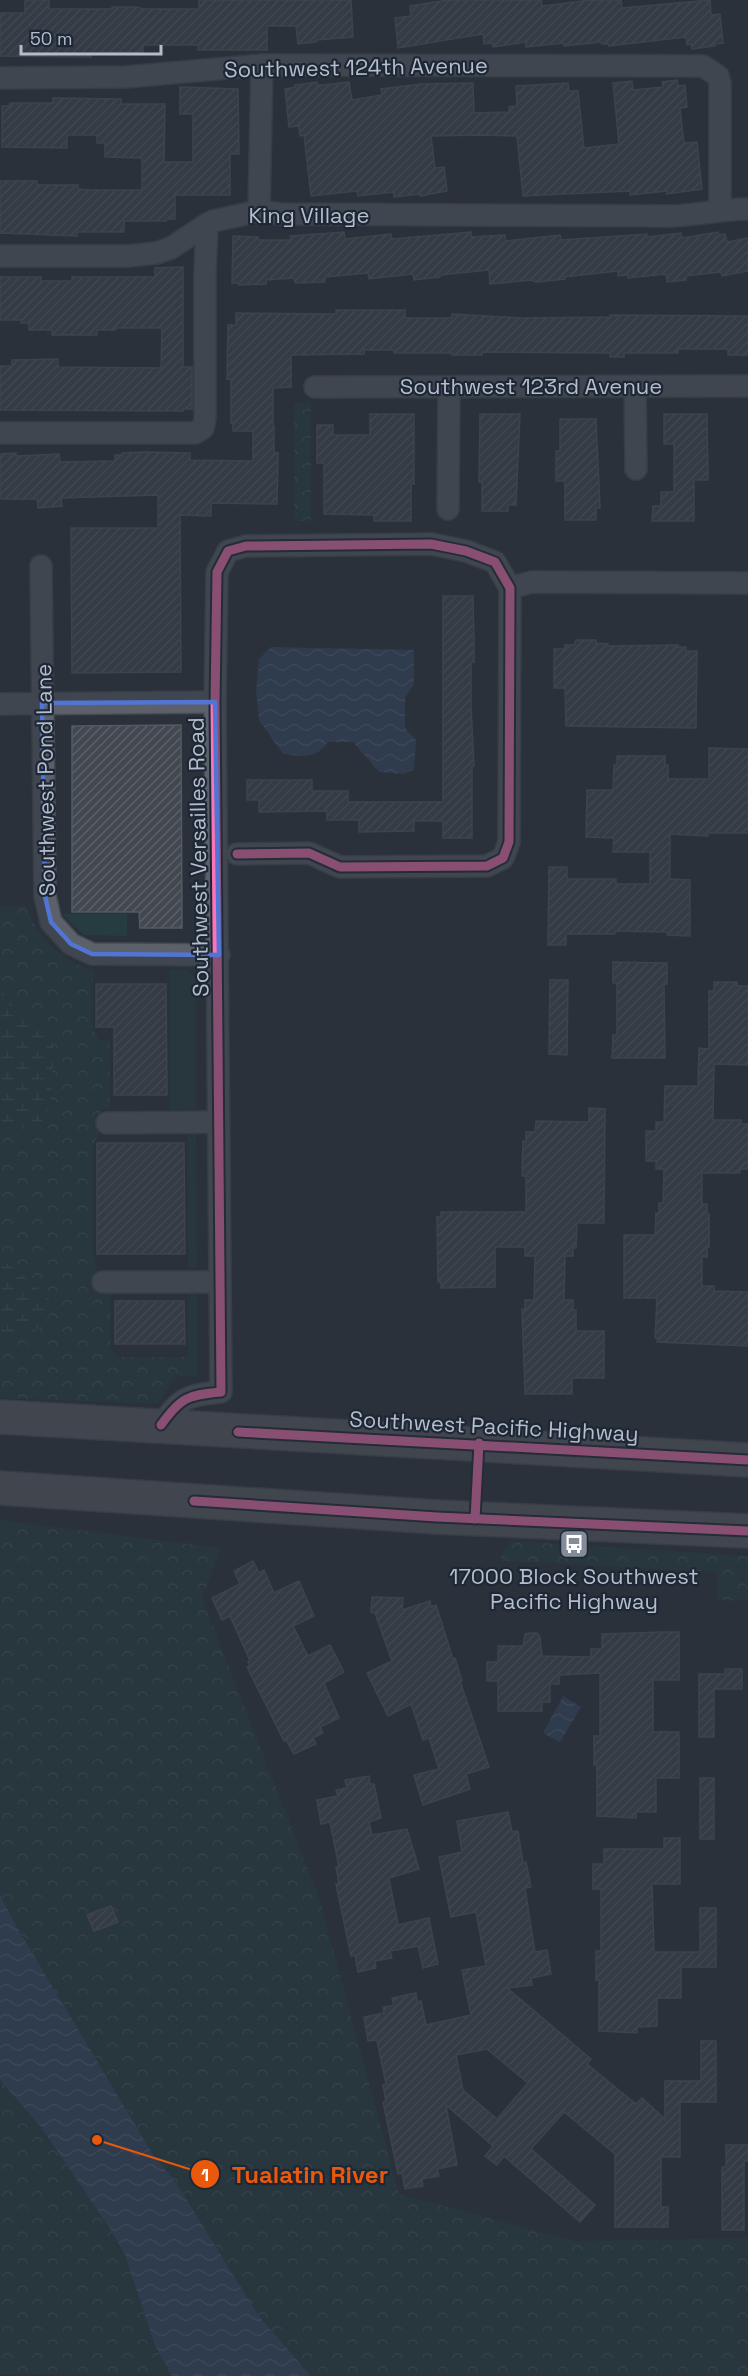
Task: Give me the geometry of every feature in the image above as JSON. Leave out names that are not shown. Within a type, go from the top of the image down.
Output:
[{"type":"highway","name":"Southwest Pacific Highway","points":[[0,1417],[748,1460]]},
{"type":"highway","points":[[0,1488],[437,1517],[748,1531]]},
{"type":"street","name":"Southwest 124th Avenue","points":[[0,78],[126,77],[262,65],[692,64],[703,66],[718,76],[720,83],[720,209]]},
{"type":"street","points":[[259,210],[262,65]]},
{"type":"street","name":"King Village","points":[[0,256],[146,255],[171,248],[207,224],[259,210],[280,214],[673,216],[720,209],[748,208]]},
{"type":"street","points":[[0,433],[195,433],[203,428],[205,419],[207,224]]},
{"type":"street","points":[[635,386],[636,470]]},
{"type":"street","name":"Southwest 123rd Avenue","points":[[315,387],[748,386]]},
{"type":"street","points":[[448,509],[449,387]]},
{"type":"street","name":"Southwest Versailles Road","points":[[161,1425],[176,1407],[194,1394],[222,1392],[219,1282],[219,955],[215,702],[218,573],[228,551],[246,546],[431,544],[466,550],[495,562],[510,588]]},
{"type":"street","name":"Southwest Pond Lane","points":[[41,566],[45,896],[51,922],[72,944],[92,954],[219,955]]},
{"type":"street","points":[[237,854],[309,853],[340,867],[487,866],[503,858],[509,842],[510,588],[532,582],[748,583]]},
{"type":"street","points":[[0,704],[215,702]]},
{"type":"street","points":[[107,1123],[219,1122]]},
{"type":"street","points":[[103,1282],[219,1282]]},
{"type":"highlighted area","points":[[215,702],[219,955],[92,954],[71,944],[51,922],[45,896],[42,703]]},
{"type":"green space","points":[[294,403],[311,403],[311,521],[294,521]]},
{"type":"green space","points":[[0,906],[26,906],[36,927],[52,946],[82,967],[93,970],[93,1029],[99,1040],[110,1040],[110,1109],[100,1110],[101,1129],[93,1146],[93,1252],[98,1288],[110,1288],[111,1349],[119,1357],[188,1357],[158,1404],[0,1398],[0,1337],[22,1336],[49,1297],[0,1257],[0,1132],[38,1127],[50,1108],[39,1021],[9,1005],[0,986]]},
{"type":"green space","points":[[62,914],[127,914],[127,936],[84,935]]},
{"type":"green space","points":[[169,970],[187,970],[196,979],[196,1109],[170,1109]]},
{"type":"green space","points":[[0,986],[9,1005],[39,1021],[54,1045],[50,1108],[38,1127],[0,1132]]},
{"type":"green space","points":[[187,1129],[196,1129],[197,1268],[188,1268]]},
{"type":"green space","points":[[0,1257],[49,1297],[48,1325],[22,1336],[0,1337]]},
{"type":"green space","points":[[188,1287],[197,1288],[197,1377],[175,1376],[188,1357]]},
{"type":"green space","points":[[0,1520],[221,1548],[202,1598],[319,1897],[399,2194],[576,2241],[748,2238],[748,2376],[311,2376],[258,2315],[177,2184],[152,2153],[0,1895]]},
{"type":"green space","points":[[511,1541],[748,1556],[748,1601],[717,1600],[717,1572],[501,1561],[502,1552]]},
{"type":"green space","points":[[0,2080],[41,2127],[111,2230],[125,2255],[154,2343],[172,2376],[0,2375]]},
{"type":"water","points":[[271,647],[414,650],[414,684],[405,698],[405,728],[416,740],[414,769],[404,774],[379,772],[353,742],[328,742],[318,752],[308,756],[283,754],[259,720],[256,691],[259,659]]},
{"type":"water","points":[[563,1696],[581,1707],[560,1742],[543,1733]]},
{"type":"water","points":[[0,1895],[152,2153],[177,2184],[258,2315],[311,2376],[172,2376],[154,2343],[125,2255],[111,2230],[41,2127],[0,2080]]},
{"type":"building","points":[[25,0],[49,0],[49,9],[136,7],[199,9],[199,0],[351,0],[353,37],[298,44],[296,26],[267,26],[267,50],[198,50],[198,45],[143,45],[143,52],[91,53],[91,57],[0,56],[0,13],[25,13]]},
{"type":"building","points":[[448,0],[541,0],[542,6],[591,0],[621,0],[622,8],[710,0],[711,15],[720,14],[723,43],[692,49],[691,44],[687,45],[686,37],[609,46],[602,42],[526,47],[526,42],[493,47],[492,43],[484,44],[483,34],[398,48],[395,18],[411,16],[410,6]]},
{"type":"building","points":[[677,80],[678,86],[685,85],[687,107],[680,108],[684,143],[697,142],[702,189],[667,194],[667,191],[630,195],[630,191],[523,196],[517,136],[479,135],[431,136],[435,168],[444,167],[447,191],[420,196],[420,194],[394,197],[394,192],[358,196],[357,191],[311,196],[304,135],[300,136],[299,126],[289,127],[285,89],[317,82],[317,85],[322,85],[349,82],[352,100],[382,95],[381,89],[421,84],[473,83],[474,113],[509,112],[509,107],[517,106],[516,86],[568,83],[569,91],[578,91],[584,148],[619,144],[613,83],[632,81],[633,90],[663,87],[662,82]]},
{"type":"building","points":[[180,87],[238,89],[239,154],[230,154],[230,195],[175,195],[175,219],[124,221],[124,232],[77,232],[77,236],[0,233],[0,181],[37,181],[37,185],[78,185],[78,189],[88,190],[142,190],[142,158],[105,157],[105,143],[97,143],[97,135],[67,135],[67,148],[2,147],[2,106],[10,106],[10,103],[53,103],[53,98],[121,99],[121,104],[165,104],[164,162],[193,162],[193,114],[180,114]]},
{"type":"building","points":[[344,232],[345,239],[391,234],[392,239],[471,232],[471,237],[505,235],[506,241],[560,235],[561,240],[647,234],[647,237],[681,233],[682,238],[718,232],[719,235],[725,234],[727,242],[748,238],[748,271],[722,276],[721,272],[686,276],[686,280],[667,282],[666,274],[628,278],[628,275],[618,276],[618,271],[537,282],[533,280],[490,284],[489,270],[414,280],[413,274],[369,279],[368,273],[325,277],[325,282],[295,283],[294,278],[266,280],[266,284],[232,283],[233,236],[258,237],[258,240],[291,240],[290,236]]},
{"type":"building","points":[[183,267],[183,367],[192,367],[192,409],[183,409],[183,411],[0,410],[0,366],[12,366],[12,360],[58,359],[58,367],[161,368],[162,328],[115,328],[115,330],[97,330],[97,335],[52,335],[52,330],[29,330],[29,323],[21,323],[21,320],[0,320],[0,277],[41,277],[41,281],[72,281],[72,277],[155,277],[155,268]]},
{"type":"building","points":[[336,310],[405,310],[405,318],[452,318],[452,314],[522,318],[610,317],[610,315],[748,316],[748,355],[728,355],[728,349],[678,349],[678,353],[624,353],[624,357],[610,357],[610,353],[482,352],[482,355],[452,355],[452,353],[394,353],[394,350],[364,350],[364,354],[291,355],[291,387],[273,388],[274,453],[278,453],[277,504],[211,503],[211,516],[180,515],[181,672],[72,673],[71,528],[158,528],[158,495],[61,498],[62,506],[38,508],[37,499],[0,499],[0,454],[16,453],[16,456],[59,454],[60,462],[115,461],[115,455],[146,452],[190,453],[190,460],[253,461],[253,431],[233,431],[233,423],[231,423],[231,379],[227,379],[228,325],[236,325],[236,313],[336,314]]},
{"type":"building","points":[[370,414],[414,414],[414,484],[411,484],[411,521],[374,521],[374,515],[324,514],[324,463],[317,463],[317,425],[333,425],[333,435],[370,435]]},
{"type":"building","points":[[480,414],[520,414],[516,505],[508,505],[508,511],[482,511],[482,482],[479,482]]},
{"type":"building","points":[[664,414],[707,414],[708,480],[694,480],[694,521],[652,521],[653,506],[661,506],[661,492],[674,492],[674,444],[664,444]]},
{"type":"building","points":[[560,419],[596,419],[600,508],[596,508],[596,520],[565,520],[565,481],[556,481],[556,451],[560,451]]},
{"type":"building","points":[[443,596],[473,596],[472,838],[443,838],[443,821],[414,821],[414,831],[359,832],[359,820],[327,820],[327,811],[259,812],[259,800],[247,800],[247,780],[312,780],[312,791],[348,791],[348,802],[443,802]]},
{"type":"building","points":[[576,640],[596,640],[596,643],[608,644],[608,646],[678,645],[678,647],[686,647],[686,651],[697,651],[696,728],[566,726],[565,688],[554,688],[554,649],[565,649],[565,645],[574,645]]},
{"type":"building","points":[[181,725],[182,928],[140,928],[139,912],[72,912],[72,726]]},
{"type":"building","points":[[709,748],[748,749],[748,833],[708,833],[708,836],[670,834],[670,879],[690,880],[690,936],[667,935],[667,932],[615,931],[615,934],[566,934],[566,945],[548,945],[549,867],[567,867],[567,879],[616,879],[616,884],[650,884],[650,852],[613,852],[614,838],[586,837],[587,790],[613,790],[614,765],[617,765],[617,756],[665,756],[665,765],[668,765],[668,779],[709,779]]},
{"type":"building","points":[[613,962],[667,963],[667,984],[664,984],[665,1058],[612,1058],[613,1035],[617,1035],[617,983],[613,983]]},
{"type":"building","points":[[550,980],[568,980],[567,1055],[549,1054]]},
{"type":"building","points":[[714,982],[737,982],[737,986],[748,986],[748,1065],[714,1064],[713,1120],[741,1120],[741,1124],[748,1124],[748,1169],[740,1169],[740,1173],[702,1173],[702,1204],[707,1204],[707,1214],[709,1214],[709,1247],[707,1247],[707,1257],[702,1256],[702,1286],[714,1286],[714,1291],[748,1292],[748,1346],[657,1342],[658,1338],[655,1338],[657,1298],[624,1298],[624,1235],[655,1235],[656,1213],[659,1213],[659,1203],[663,1203],[664,1169],[656,1169],[656,1161],[646,1161],[646,1131],[656,1131],[656,1122],[664,1122],[665,1086],[698,1086],[699,1048],[709,1049],[709,991],[714,991]]},
{"type":"building","points":[[96,984],[166,984],[167,1095],[114,1095],[114,1027],[96,1027]]},
{"type":"building","points":[[589,1108],[605,1109],[604,1223],[577,1223],[576,1248],[573,1248],[573,1256],[565,1256],[564,1300],[573,1300],[573,1310],[576,1310],[576,1331],[604,1331],[604,1378],[572,1378],[572,1394],[525,1394],[522,1309],[525,1309],[525,1300],[534,1300],[535,1256],[525,1256],[525,1247],[495,1247],[495,1287],[441,1288],[441,1282],[438,1282],[437,1217],[441,1217],[441,1212],[526,1212],[526,1176],[522,1176],[523,1141],[526,1142],[526,1132],[535,1132],[536,1121],[589,1122]]},
{"type":"building","points":[[97,1143],[184,1143],[185,1254],[97,1254]]},
{"type":"building","points":[[115,1301],[184,1301],[185,1344],[115,1344]]},
{"type":"building","points":[[253,1561],[259,1573],[264,1570],[274,1593],[299,1581],[314,1616],[293,1626],[308,1656],[330,1645],[344,1672],[324,1683],[339,1718],[320,1727],[323,1733],[313,1738],[316,1744],[294,1754],[286,1740],[284,1741],[247,1667],[250,1666],[248,1662],[250,1661],[230,1616],[222,1620],[212,1598],[240,1584],[234,1571]]},
{"type":"building","points":[[372,1597],[403,1598],[402,1610],[430,1601],[431,1607],[436,1605],[489,1767],[466,1774],[470,1789],[423,1805],[414,1775],[439,1769],[429,1738],[423,1740],[411,1704],[388,1716],[367,1673],[392,1661],[375,1613],[371,1612]]},
{"type":"building","points":[[679,1632],[679,1680],[653,1680],[653,1732],[679,1732],[679,1778],[656,1778],[656,1812],[636,1812],[636,1818],[597,1816],[597,1765],[594,1765],[594,1736],[600,1736],[600,1673],[559,1675],[559,1684],[550,1684],[550,1702],[542,1702],[542,1711],[498,1711],[498,1681],[487,1681],[487,1662],[498,1662],[498,1646],[523,1646],[525,1634],[531,1633],[537,1633],[540,1637],[542,1656],[591,1657],[591,1649],[602,1649],[602,1634]]},
{"type":"building","points":[[725,1669],[742,1669],[742,1689],[714,1689],[714,1737],[699,1737],[699,1674],[725,1674]]},
{"type":"building","points":[[369,1776],[370,1784],[374,1784],[381,1818],[369,1822],[372,1835],[407,1829],[419,1869],[389,1878],[398,1925],[429,1918],[438,1964],[423,1968],[418,1946],[390,1951],[392,1958],[375,1961],[376,1968],[358,1972],[355,1955],[351,1956],[336,1884],[339,1884],[336,1867],[339,1867],[330,1822],[321,1824],[317,1800],[338,1796],[336,1790],[347,1788],[345,1780]]},
{"type":"building","points":[[700,1778],[714,1778],[714,1839],[700,1839]]},
{"type":"building","points":[[508,1812],[512,1832],[518,1831],[523,1863],[526,1862],[531,1887],[525,1888],[535,1952],[547,1950],[551,1974],[531,1978],[532,1985],[507,1988],[591,2059],[587,2064],[636,2104],[642,2098],[665,2119],[665,2081],[701,2081],[701,2041],[716,2041],[716,2102],[680,2102],[680,2157],[661,2157],[661,2207],[668,2207],[668,2227],[615,2227],[615,2154],[564,2112],[531,2149],[595,2205],[580,2222],[504,2156],[497,2165],[485,2156],[493,2146],[446,2105],[457,2165],[437,2169],[439,2176],[422,2179],[423,2186],[405,2189],[402,2173],[398,2174],[383,2102],[386,2101],[383,2085],[386,2084],[377,2040],[368,2041],[364,2017],[384,2013],[383,2007],[394,2005],[392,1998],[416,1993],[417,2002],[421,2001],[426,2025],[471,2015],[462,1970],[486,1966],[476,1912],[451,1917],[439,1857],[462,1852],[457,1821]],"holes":[[[487,2049],[528,2083],[497,2119],[463,2090],[456,2055]]]},
{"type":"building","points":[[664,1838],[680,1838],[680,1884],[652,1884],[654,1952],[700,1952],[700,1908],[716,1908],[716,1967],[681,1967],[681,1998],[657,1998],[657,2026],[637,2027],[637,2033],[599,2031],[599,1980],[596,1980],[596,1951],[601,1951],[601,1889],[593,1889],[593,1864],[604,1864],[604,1849],[664,1849]]},
{"type":"building","points":[[111,1906],[118,1922],[94,1931],[87,1915]]},
{"type":"building","points":[[726,2145],[748,2145],[748,2161],[744,2161],[744,2230],[722,2230],[722,2167],[726,2167]]},
{"type":"cycle path","points":[[161,1425],[174,1408],[186,1399],[201,1394],[221,1392],[215,702],[217,572],[228,551],[246,546],[431,544],[466,551],[495,562],[510,588],[509,842],[503,858],[487,866],[340,867],[309,853],[237,854]]},
{"type":"cycle path","points":[[238,1432],[748,1460]]},
{"type":"cycle path","points":[[475,1519],[479,1443]]},
{"type":"cycle path","points":[[194,1501],[437,1517],[748,1531]]},
{"type":"place","name":"17000 Block Southwest Pacific Highway","points":[[574,1544]]},
{"type":"place","name":"Tualatin River","points":[[97,2140]]}]
